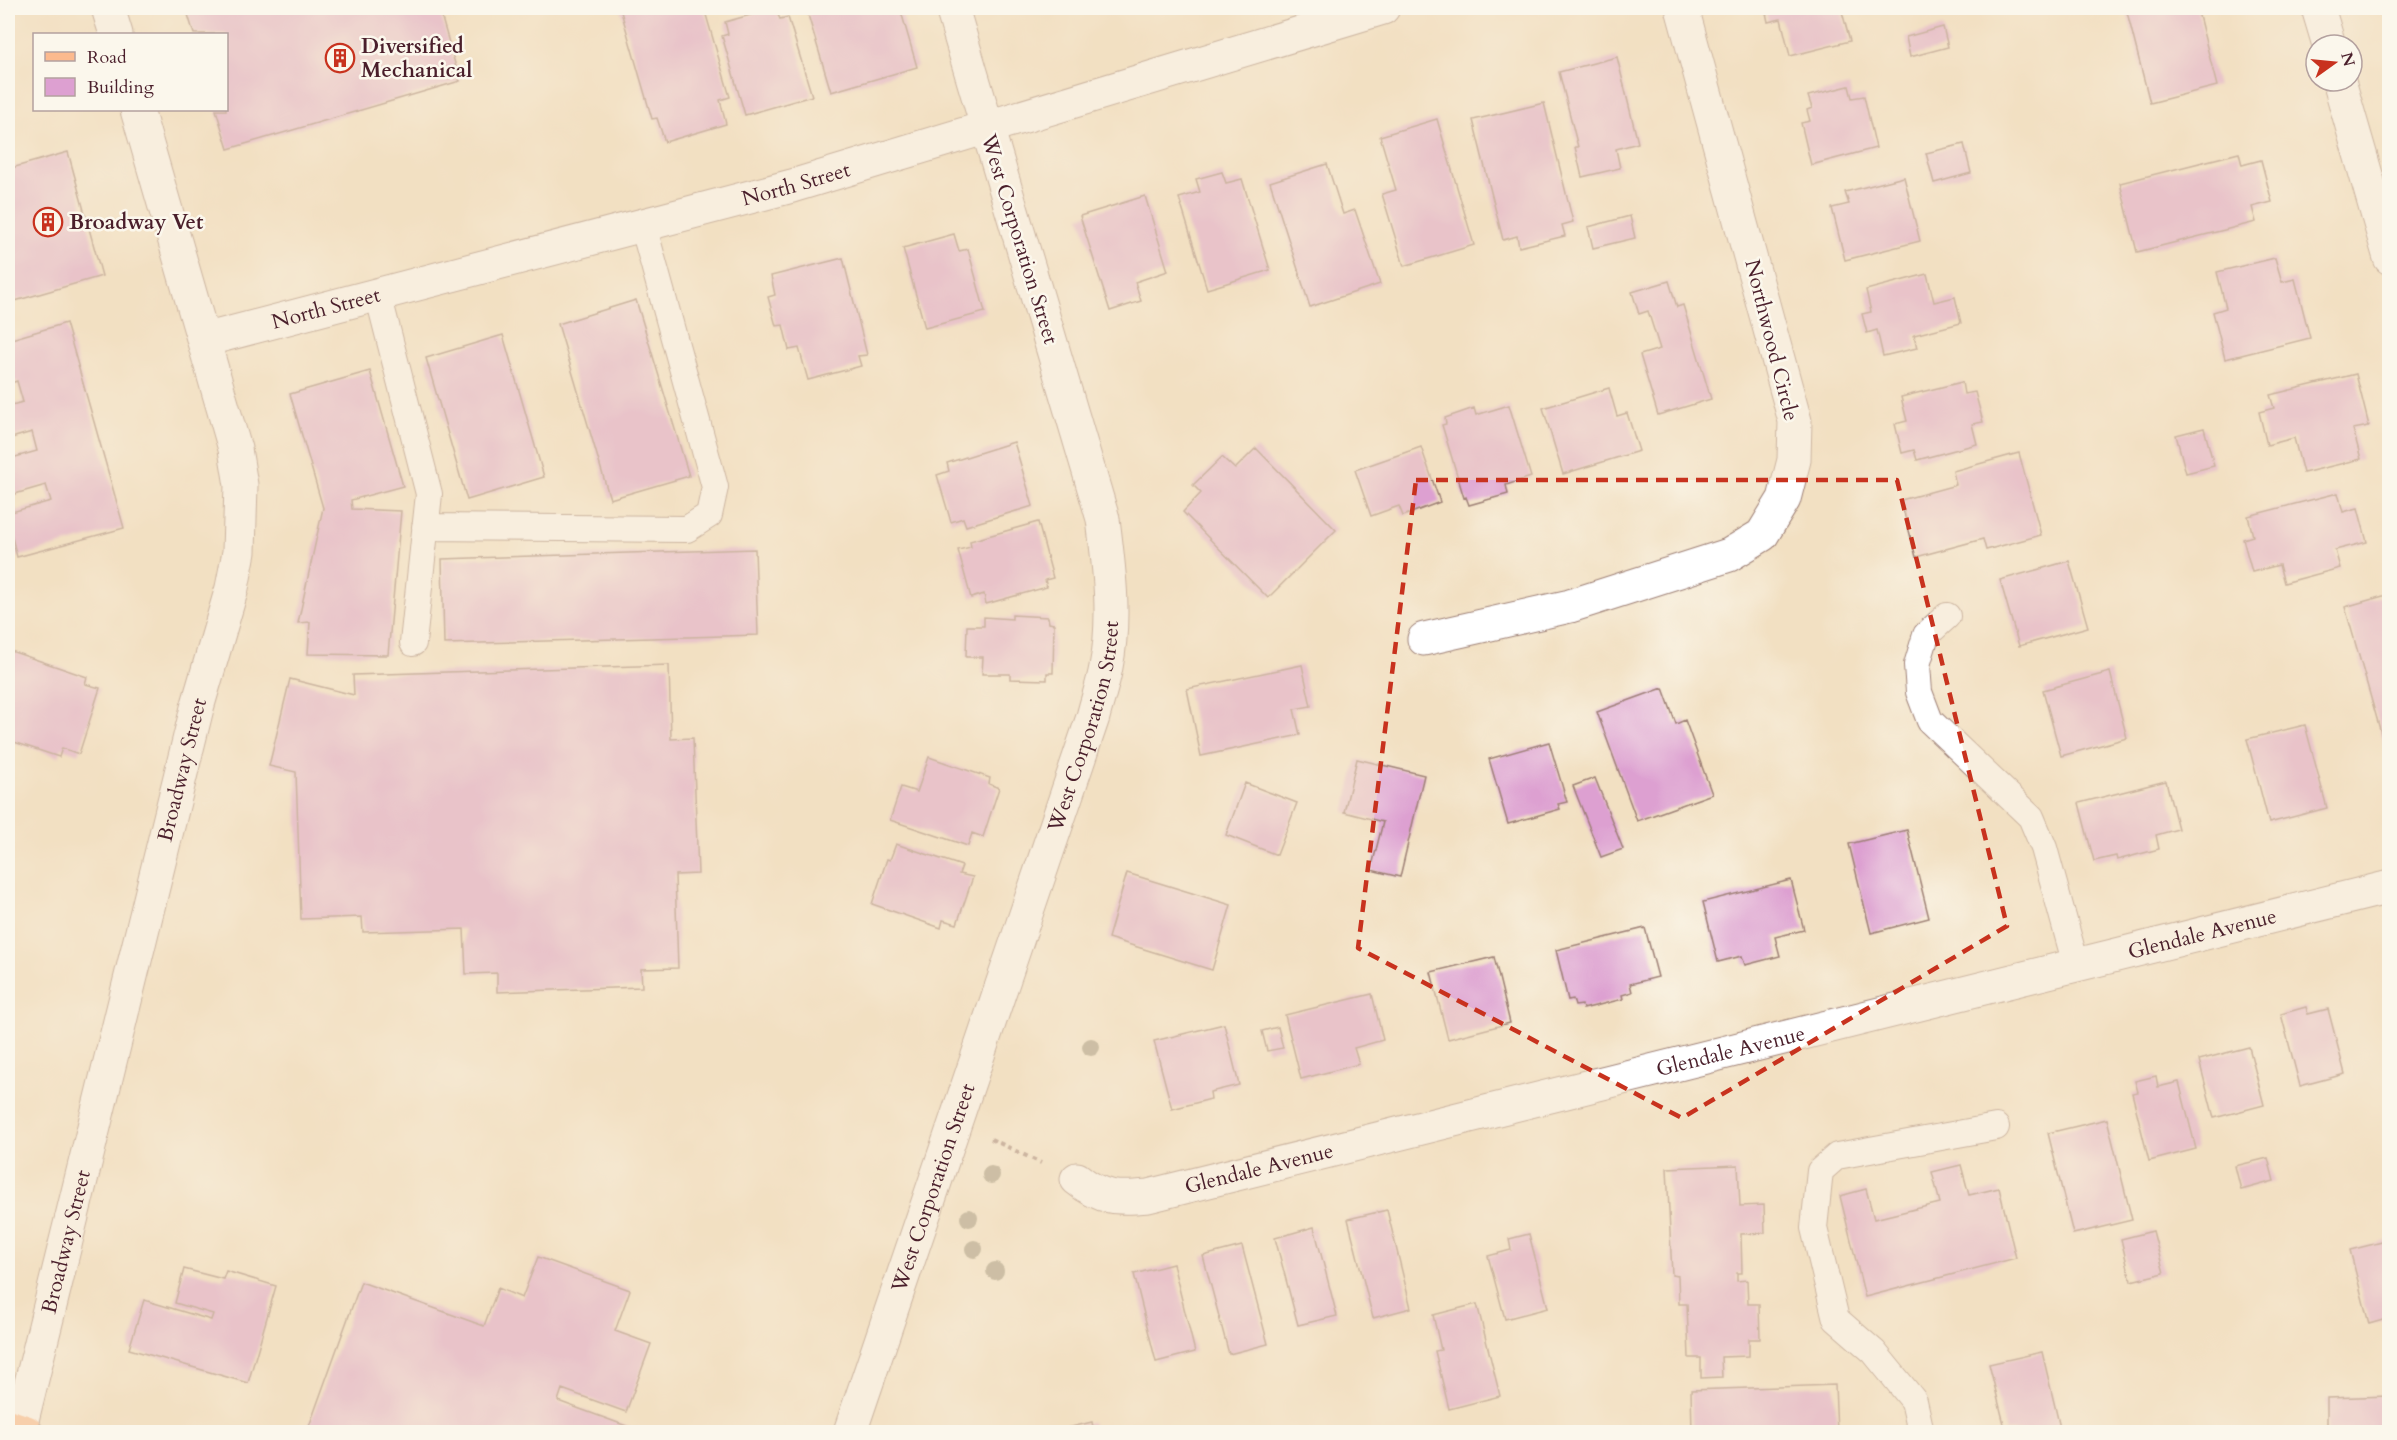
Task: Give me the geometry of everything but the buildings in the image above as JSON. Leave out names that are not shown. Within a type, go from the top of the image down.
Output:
[{"type":"street","points":[[108,8],[116,33]]},
{"type":"street","name":"West Corporation Street","points":[[850,1432],[1093,717],[1106,666],[1111,619],[1110,578],[1103,519],[952,8]]},
{"type":"street","name":"North Street","points":[[204,339],[792,186],[1383,8]]},
{"type":"street","name":"Northwood Circle","points":[[1424,639],[1570,606],[1729,555],[1762,535],[1784,499],[1794,460],[1795,421],[1683,8]]},
{"type":"street","points":[[2318,8],[2325,33]]},
{"type":"street","points":[[2342,93],[2390,258]]},
{"type":"street","name":"Broadway Street","points":[[18,1430],[197,708],[232,588],[239,552],[241,485],[235,449],[138,111]]},
{"type":"street","name":"Glendale Avenue","points":[[1077,1179],[1089,1189],[1110,1197],[1148,1196],[2390,887]]},
{"type":"lane","points":[[425,527],[687,529],[709,515],[715,487],[643,225]]},
{"type":"lane","points":[[378,294],[429,494],[412,643]]},
{"type":"lane","points":[[1947,616],[1926,635],[1917,665],[1919,692],[1930,721],[2031,817],[2044,848],[2076,965]]},
{"type":"lane","points":[[1922,1432],[1914,1401],[1874,1352],[1836,1319],[1814,1228],[1820,1170],[1838,1156],[1996,1127]]},
{"type":"path","points":[[956,1120],[1010,1150],[1077,1179]]},
{"type":"highlighted area","points":[[1416,480],[1897,480],[2007,926],[1682,1118],[1358,948]]},
{"type":"place","name":"Diversified Mechanical","points":[[340,58]]},
{"type":"place","name":"Broadway Vet","points":[[48,222]]}]
